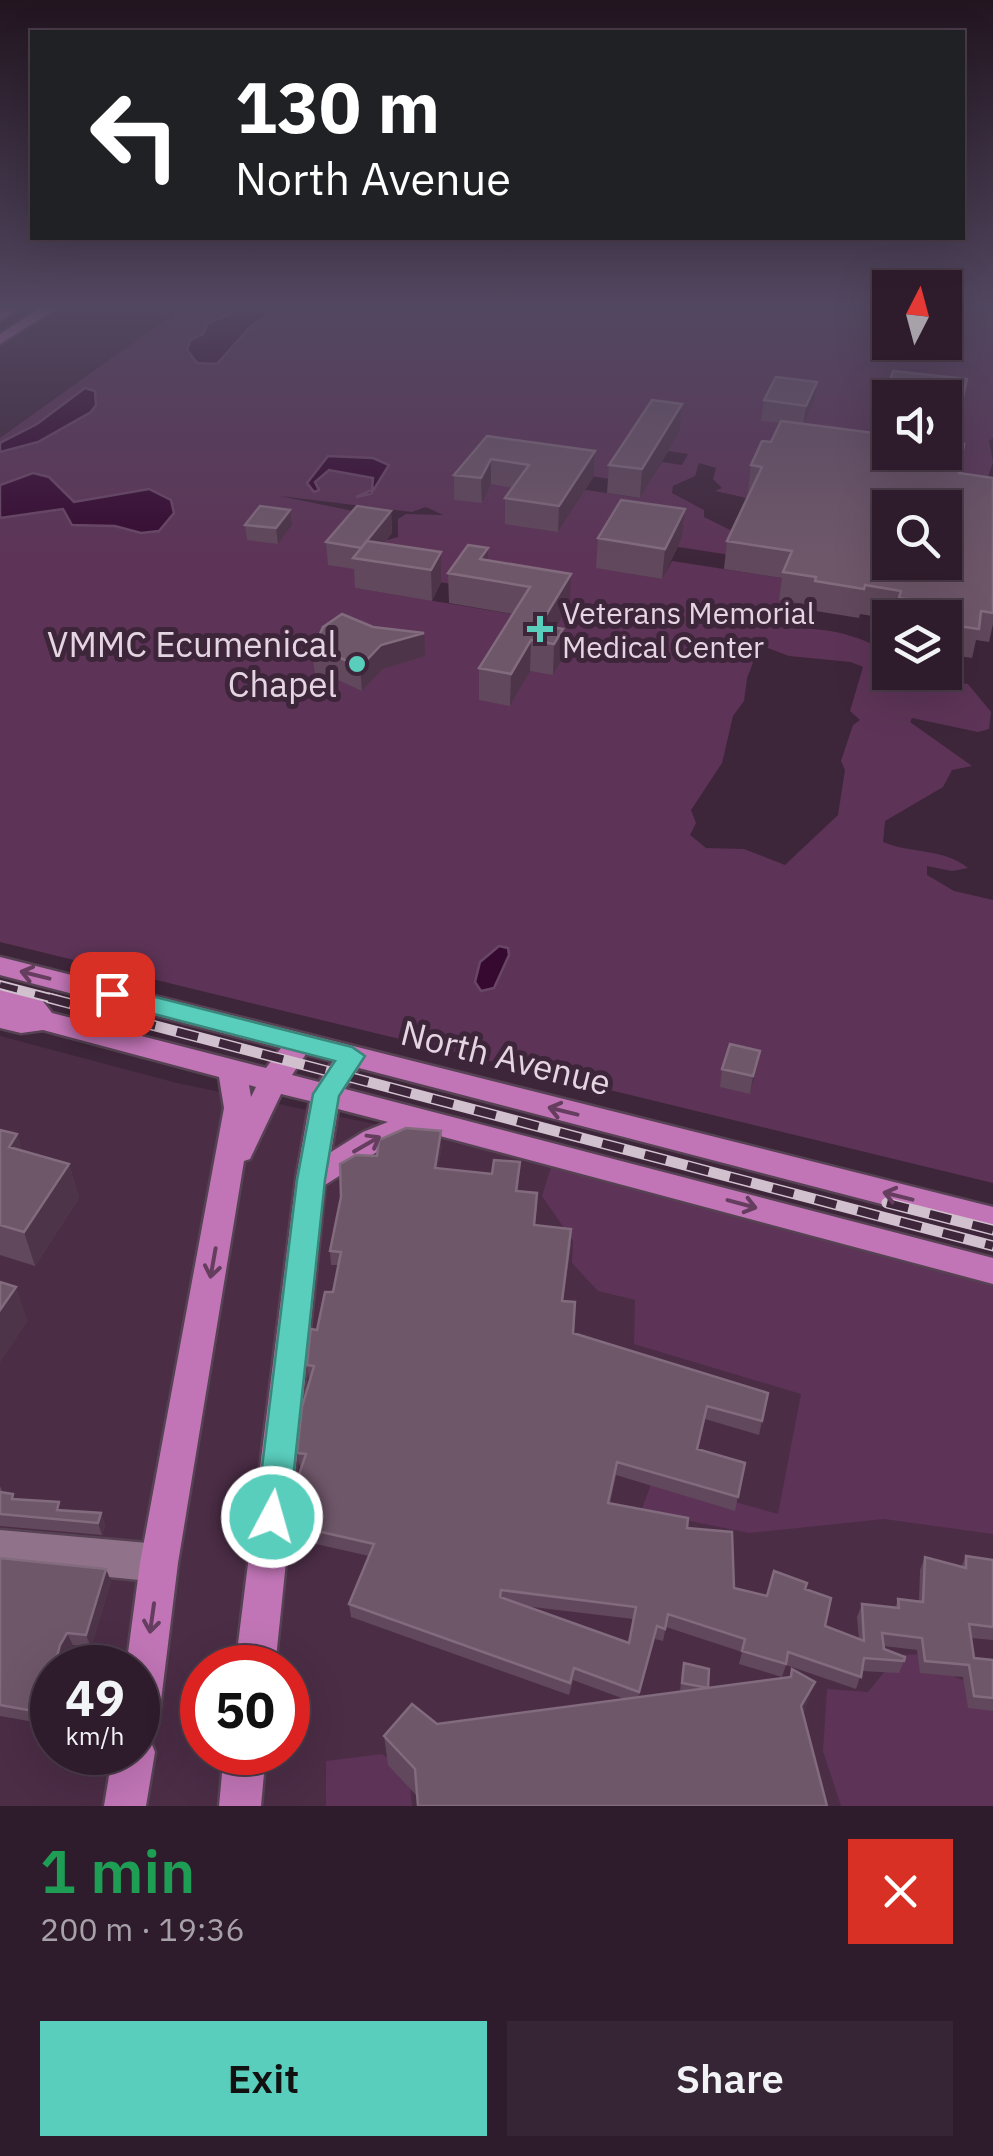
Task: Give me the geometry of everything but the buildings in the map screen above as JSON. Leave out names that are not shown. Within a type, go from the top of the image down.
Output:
[{"type":"main road","name":"North Avenue","points":[[0,966],[993,1220]]},
{"type":"main road","points":[[0,999],[32,1007],[43,1020]]},
{"type":"main road","points":[[0,1018],[21,1024],[43,1020],[429,1118],[993,1271]]},
{"type":"main road","points":[[230,1168],[273,1080],[299,1042]]},
{"type":"main road","points":[[258,1645],[311,1180],[326,1094],[352,1056]]},
{"type":"main road","points":[[148,1645],[159,1563],[230,1168],[238,1108],[232,1069]]},
{"type":"main road","points":[[311,1180],[373,1140],[429,1118]]},
{"type":"main road","points":[[125,1806],[130,1775]]},
{"type":"main road","points":[[240,1806],[243,1775]]},
{"type":"street","points":[[0,1548],[159,1563]]},
{"type":"shaded area","points":[[68,389],[872,389],[872,470],[962,470],[962,389],[993,389],[993,438],[989,441],[993,462],[987,480],[748,492],[765,495],[760,501],[715,491],[722,488],[713,479],[716,468],[699,463],[695,476],[673,486],[672,493],[704,510],[704,517],[740,535],[764,560],[678,547],[597,567],[662,579],[672,561],[788,579],[812,606],[811,610],[776,612],[799,627],[834,632],[872,644],[872,690],[962,690],[962,683],[968,684],[991,712],[989,729],[978,732],[912,718],[910,722],[972,766],[952,770],[943,787],[885,821],[883,842],[959,862],[968,868],[952,871],[927,866],[927,875],[954,891],[993,900],[993,1183],[0,942],[0,438]],"holes":[[[668,451],[688,454],[682,465],[662,462],[639,498],[554,485],[488,460],[616,480]],[[280,496],[412,512],[426,507],[443,515],[406,514],[398,519],[398,537],[387,540],[358,512]],[[369,570],[569,604],[510,705],[530,617],[356,588]],[[760,645],[789,656],[851,662],[863,667],[850,711],[860,720],[853,725],[841,761],[845,770],[838,815],[785,865],[744,849],[706,848],[690,835],[696,823],[691,810],[722,763],[733,716],[744,701],[747,678]]]},
{"type":"shaded area","points":[[83,389],[95,391],[96,405],[91,412],[38,442],[0,452],[0,443],[37,424]]},
{"type":"shaded area","points":[[328,456],[373,458],[389,465],[371,494],[356,497],[372,490],[373,478],[329,470],[315,482],[319,490],[314,492],[307,483]]},
{"type":"shaded area","points":[[33,473],[49,477],[74,502],[149,489],[171,500],[174,513],[159,531],[141,533],[115,526],[72,525],[63,509],[0,518],[0,485]]},
{"type":"shaded area","points":[[499,946],[508,948],[509,955],[494,988],[481,991],[475,982],[480,962]]},
{"type":"shaded area","points":[[0,1036],[177,1083],[553,1161],[993,1282],[993,1806],[0,1806]]},
{"type":"shaded area","points":[[553,1161],[993,1282],[993,1534],[884,1519],[749,1533],[641,1511],[653,1479],[778,1514],[801,1394],[634,1344],[635,1300],[598,1291],[572,1263],[573,1241],[542,1196]]},
{"type":"shaded area","points":[[925,1654],[957,1678],[993,1689],[993,1806],[841,1806],[823,1751],[827,1689],[868,1692],[898,1655]]},
{"type":"shaded area","points":[[382,1754],[409,1772],[412,1806],[326,1806],[326,1761]]},
{"type":"railway","points":[[0,985],[58,1000]]},
{"type":"railway","points":[[49,998],[993,1246]]},
{"type":"railway","points":[[887,1203],[993,1230]]},
{"type":"place","name":"Veterans Memorial Medical Center","points":[[540,629]]},
{"type":"place","name":"VMMC Ecumenical Chapel","points":[[357,664]]},
{"type":"route","points":[[112,994],[352,1056],[326,1094],[311,1180],[272,1517]]}]
